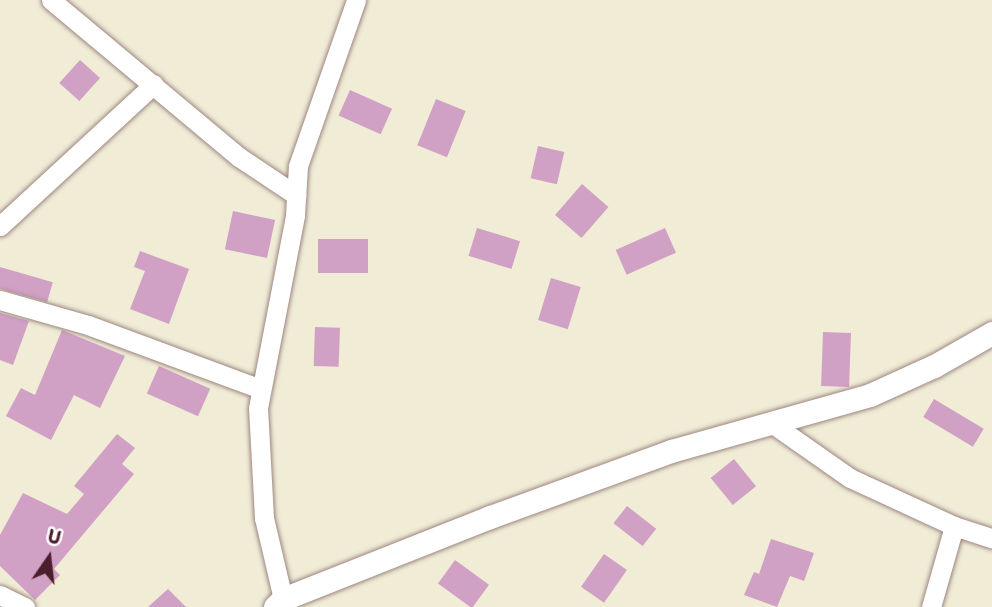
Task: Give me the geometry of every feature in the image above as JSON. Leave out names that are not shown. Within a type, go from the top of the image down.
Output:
[{"type":"street","points":[[51,0],[239,157],[296,195]]},
{"type":"street","points":[[356,0],[298,166],[288,253],[261,390],[258,437],[264,518],[279,603],[527,503],[671,451],[870,395],[934,366],[992,332]]},
{"type":"street","points":[[0,226],[154,84]]},
{"type":"street","points":[[0,300],[88,324],[261,390]]},
{"type":"street","points":[[770,422],[850,478],[954,526],[992,538]]},
{"type":"street","points":[[931,607],[954,526]]},
{"type":"street","points":[[0,595],[25,607]]},
{"type":"building","points":[[80,60],[100,78],[79,101],[59,83]]},
{"type":"building","points":[[350,90],[392,109],[381,134],[339,116]]},
{"type":"building","points":[[436,99],[466,111],[447,157],[417,145]]},
{"type":"building","points":[[538,146],[564,152],[557,184],[531,178]]},
{"type":"building","points":[[582,184],[608,207],[582,238],[555,215]]},
{"type":"building","points":[[233,211],[275,220],[267,258],[225,249]]},
{"type":"building","points":[[477,228],[520,241],[512,269],[469,256]]},
{"type":"building","points":[[665,228],[676,253],[627,275],[616,250]]},
{"type":"building","points":[[318,239],[368,239],[368,273],[318,273]]},
{"type":"building","points":[[140,251],[189,269],[169,324],[130,309],[145,271],[134,267]]},
{"type":"building","points":[[0,267],[53,282],[47,302],[0,289]]},
{"type":"building","points":[[551,278],[581,287],[568,329],[538,320]]},
{"type":"building","points":[[0,313],[29,321],[13,365],[0,360]]},
{"type":"building","points":[[315,327],[340,328],[339,367],[314,366]]},
{"type":"building","points":[[62,330],[125,356],[100,408],[74,395],[51,440],[6,416],[21,388],[35,395]]},
{"type":"building","points":[[823,332],[851,333],[849,387],[821,386]]},
{"type":"building","points":[[159,366],[210,389],[198,416],[147,393]]},
{"type":"building","points":[[934,399],[984,429],[973,447],[923,417]]},
{"type":"building","points":[[117,434],[135,448],[122,464],[134,474],[54,569],[60,575],[35,600],[0,566],[0,535],[23,493],[67,514],[84,494],[74,486]]},
{"type":"building","points":[[734,459],[756,486],[733,505],[711,478]]},
{"type":"building","points":[[627,506],[656,529],[643,546],[613,523]]},
{"type":"building","points":[[771,539],[814,553],[804,581],[790,576],[777,607],[744,595],[754,572],[759,574]]},
{"type":"building","points":[[604,554],[627,570],[604,603],[581,587]]},
{"type":"building","points":[[455,560],[489,585],[470,607],[438,583]]},
{"type":"building","points":[[168,589],[186,607],[148,607]]}]
